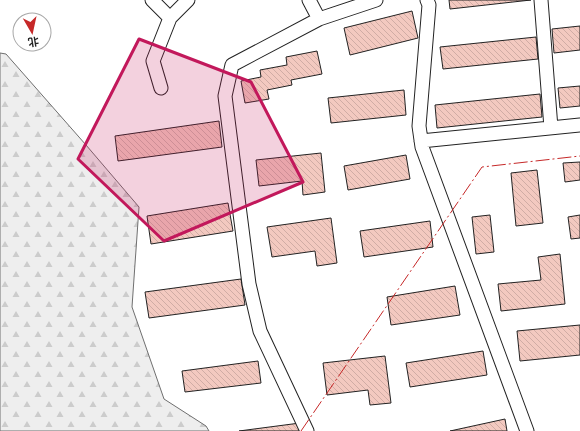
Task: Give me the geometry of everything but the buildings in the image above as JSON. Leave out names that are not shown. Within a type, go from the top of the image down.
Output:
[{"type":"street","points":[[152,0],[170,18]]},
{"type":"street","points":[[161,88],[153,61],[170,18],[188,0]]},
{"type":"street","points":[[309,0],[319,19]]},
{"type":"street","points":[[307,431],[260,331],[249,284],[225,96],[232,65],[319,19],[376,0]]},
{"type":"street","points":[[427,0],[429,5],[419,126],[422,147],[527,431]]},
{"type":"street","points":[[541,0],[552,128]]},
{"type":"street","points":[[421,141],[580,125]]},
{"type":"highlighted area","points":[[139,39],[251,82],[303,182],[164,241],[78,159]]},
{"type":"green space","points":[[0,53],[6,54],[139,207],[132,307],[164,399],[206,426],[209,431],[0,431]]},
{"type":"power","points":[[301,431],[482,167],[580,156]]}]
